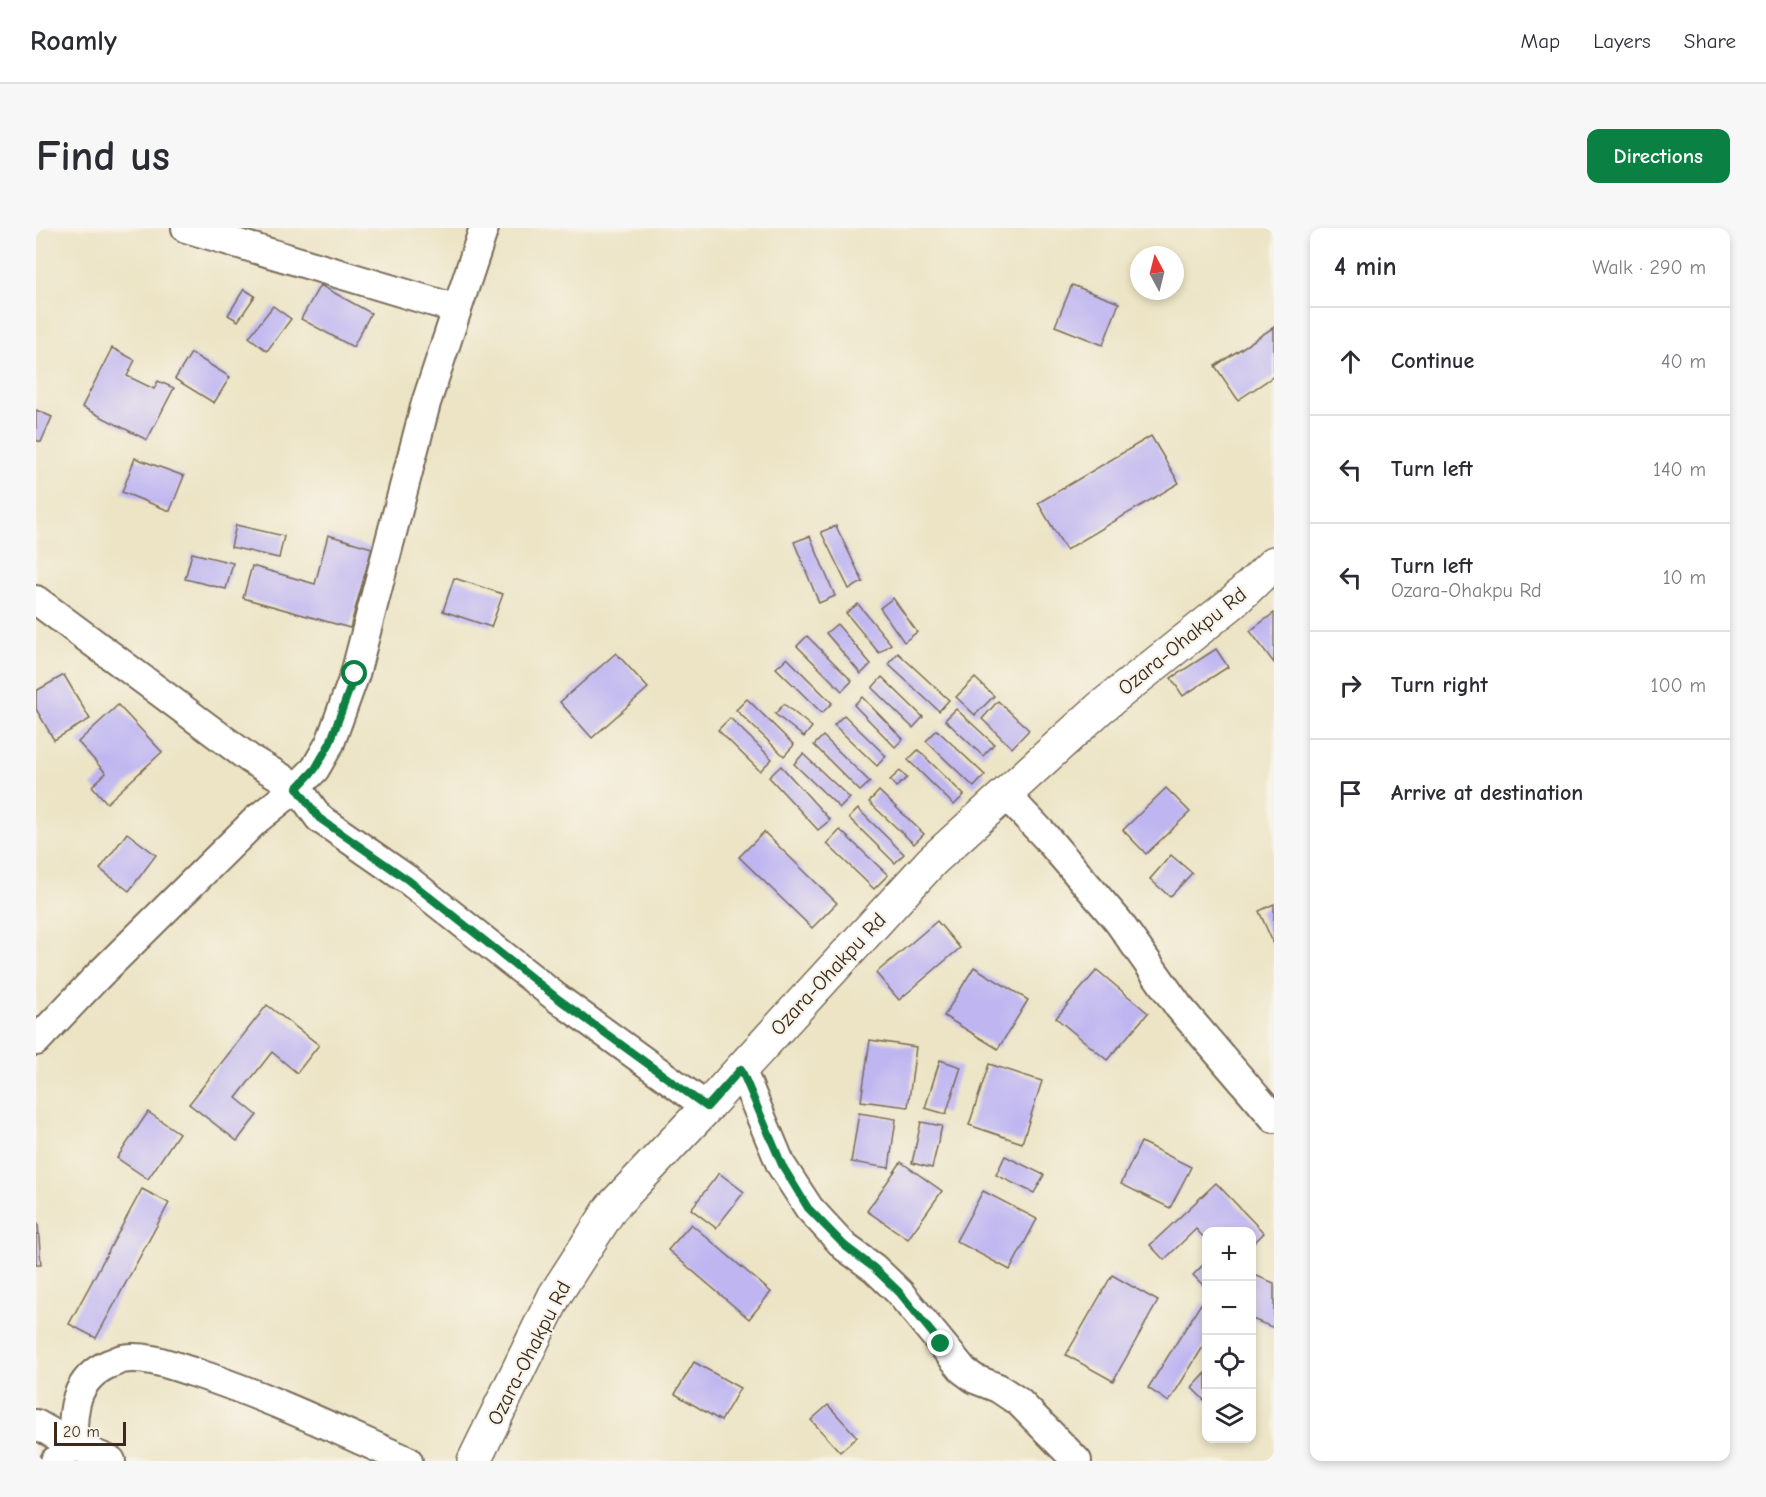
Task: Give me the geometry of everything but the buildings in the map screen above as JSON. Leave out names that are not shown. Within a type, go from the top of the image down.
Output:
[{"type":"main road","name":"Ozara-Ohakpu Rd","points":[[474,1461],[555,1295],[611,1208],[707,1107],[932,861],[1100,708],[1232,603],[1274,563]]},
{"type":"street","points":[[186,228],[457,309]]},
{"type":"street","points":[[36,1041],[97,976],[213,861],[256,820],[297,788],[315,769],[330,743],[355,674],[426,403],[484,228]]},
{"type":"street","points":[[36,600],[250,759],[297,788],[319,818],[408,880],[557,998],[707,1107]]},
{"type":"street","points":[[1005,794],[1045,836],[1118,921],[1179,1007],[1274,1118]]},
{"type":"street","points":[[741,1069],[782,1165],[808,1208],[845,1246],[874,1268],[899,1292],[964,1371],[975,1379],[998,1388],[1019,1402],[1077,1461]]},
{"type":"street","points":[[64,1453],[74,1406],[90,1376],[102,1367],[122,1359],[153,1359],[236,1386],[408,1461]]},
{"type":"street","points":[[36,1424],[64,1453],[111,1461]]},
{"type":"route","points":[[355,674],[330,743],[315,769],[297,788],[319,818],[408,880],[557,998],[707,1107],[741,1069],[782,1165],[808,1208],[845,1246],[874,1268],[899,1292],[941,1344]]}]
